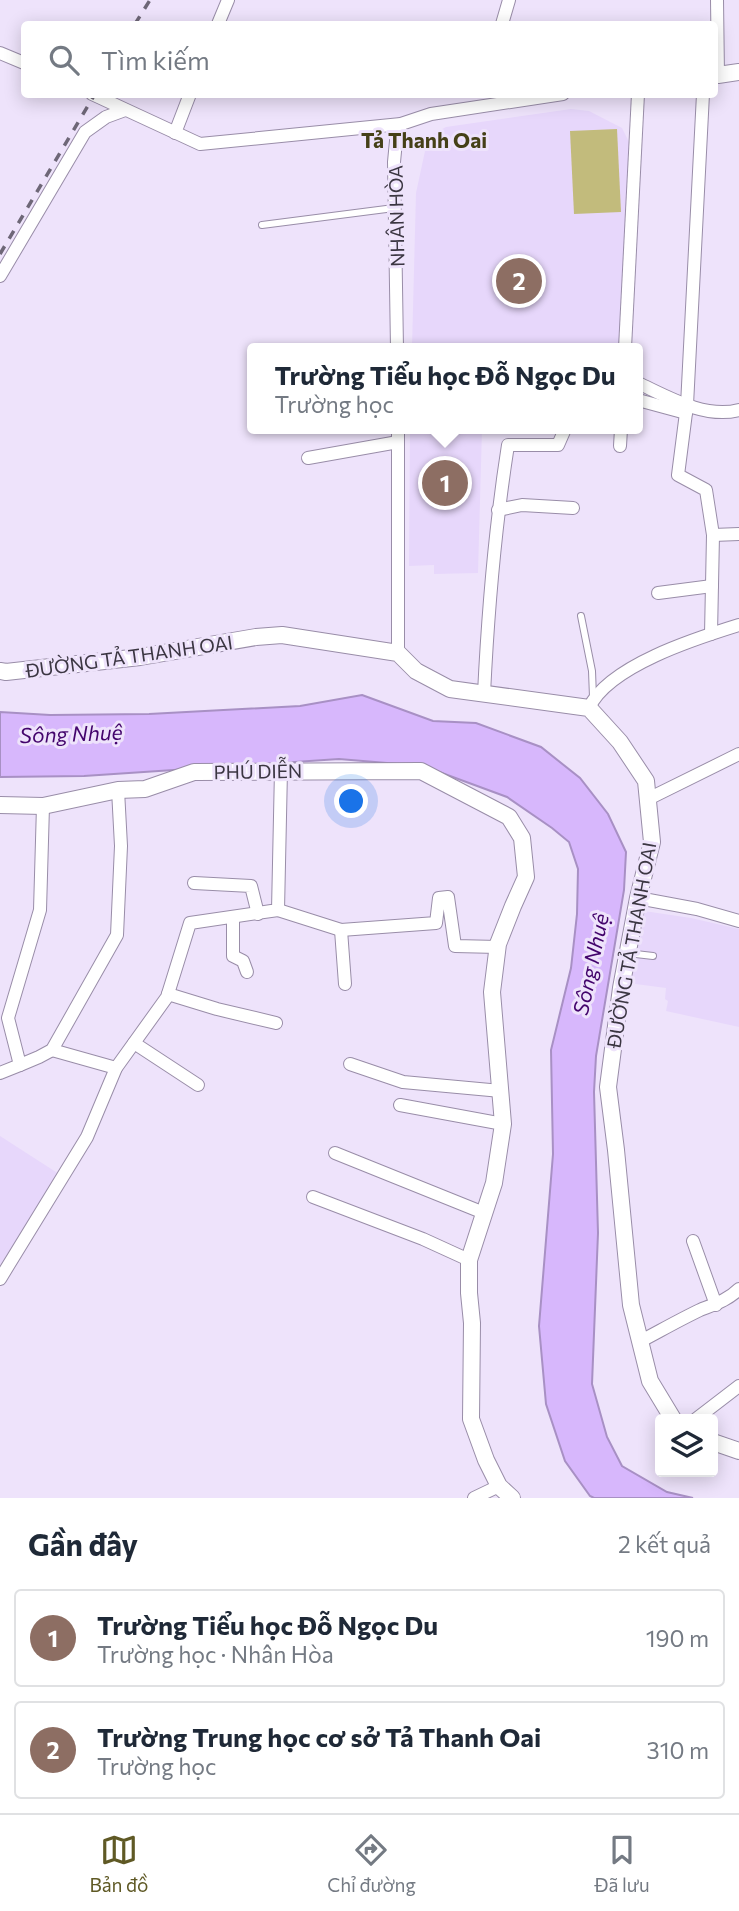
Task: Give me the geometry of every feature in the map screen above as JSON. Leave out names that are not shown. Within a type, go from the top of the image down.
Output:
[{"type":"street","points":[[219,21],[228,0]]},
{"type":"street","points":[[503,21],[509,0]]},
{"type":"street","points":[[717,0],[717,21]]},
{"type":"street","points":[[0,53],[21,62]]},
{"type":"street","points":[[718,76],[739,72]]},
{"type":"street","points":[[100,98],[200,144],[401,124],[431,114],[521,98]]},
{"type":"street","points":[[175,133],[188,98]]},
{"type":"street","points":[[625,343],[638,98]]},
{"type":"street","points":[[702,98],[687,409],[678,475],[706,490],[713,535],[711,634]]},
{"type":"street","points":[[0,276],[85,132],[106,117],[125,110]]},
{"type":"street","name":"NHÂN HÒA","points":[[397,343],[394,162],[401,124]]},
{"type":"street","points":[[643,386],[687,409]]},
{"type":"street","points":[[643,401],[725,414],[739,410]]},
{"type":"street","points":[[398,434],[398,653],[416,671],[450,689],[591,703],[618,674],[672,648],[739,625]]},
{"type":"street","points":[[484,694],[490,589],[508,444],[558,444],[563,434]]},
{"type":"street","points":[[620,446],[621,434]]},
{"type":"street","points":[[308,458],[398,442]]},
{"type":"street","points":[[498,510],[522,505],[573,508]]},
{"type":"street","points":[[713,535],[739,534]]},
{"type":"street","points":[[658,593],[712,586]]},
{"type":"street","name":"ĐƯỜNG TẢ THANH OAI","points":[[0,671],[140,657],[282,635],[398,653]]},
{"type":"street","name":"ĐƯỜNG TẢ THANH OAI","points":[[591,703],[646,781],[648,799],[652,842],[627,953],[608,1087],[631,1305],[650,1381],[670,1414]]},
{"type":"street","points":[[648,799],[739,754]]},
{"type":"street","points":[[278,910],[281,770]]},
{"type":"street","name":"PHÚ DIỄN","points":[[0,805],[43,806],[118,790],[145,789],[194,772],[421,771],[509,817],[522,838],[526,877],[498,947]]},
{"type":"street","points":[[0,1073],[52,1050],[117,935],[121,846],[118,790]]},
{"type":"street","points":[[20,1065],[8,1018],[40,910],[43,806]]},
{"type":"street","points":[[194,883],[251,886],[258,914]]},
{"type":"street","points":[[0,1279],[87,1136],[116,1068],[168,994],[190,923],[278,910],[341,930],[436,923],[439,898],[448,897],[455,946],[498,947],[492,992],[503,1124],[494,1183],[469,1260],[472,1323],[471,1419],[499,1486],[512,1498]]},
{"type":"street","points":[[638,898],[697,909],[739,921]]},
{"type":"street","points":[[233,917],[233,956],[243,961],[247,972]]},
{"type":"street","points":[[341,930],[345,984]]},
{"type":"street","points":[[168,994],[276,1023]]},
{"type":"street","points":[[134,1043],[198,1085]]},
{"type":"street","points":[[52,1050],[116,1068]]},
{"type":"street","points":[[350,1064],[403,1082],[501,1091]]},
{"type":"street","points":[[400,1105],[503,1124]]},
{"type":"street","points":[[335,1153],[484,1213]]},
{"type":"street","points":[[313,1197],[469,1260]]},
{"type":"street","points":[[693,1241],[716,1305]]},
{"type":"street","points":[[639,1342],[716,1305],[739,1289]]},
{"type":"street","points":[[703,1414],[739,1386]]},
{"type":"street","points":[[718,1444],[739,1451]]},
{"type":"street","points":[[474,1498],[499,1486]]},
{"type":"lane","points":[[262,225],[396,208]]},
{"type":"lane","points":[[581,617],[592,671],[591,703]]},
{"type":"lane","points":[[627,953],[653,956]]},
{"type":"shaded area","points":[[571,109],[589,111],[622,128],[631,146],[622,343],[412,343],[416,193],[428,137],[446,127]]},
{"type":"shaded area","points":[[617,129],[621,212],[574,214],[570,131]]},
{"type":"shaded area","points":[[410,434],[482,434],[478,573],[434,574],[434,565],[409,566]]},
{"type":"shaded area","points":[[644,911],[739,929],[739,1027],[666,1011],[666,988],[628,983]]},
{"type":"shaded area","points":[[0,1136],[59,1174],[0,1265]]},
{"type":"water","name":"Sông Nhuệ","points":[[362,695],[433,721],[476,723],[541,747],[580,778],[608,814],[626,852],[624,890],[596,1056],[594,1092],[598,1233],[592,1384],[607,1437],[622,1466],[667,1492],[693,1498],[590,1496],[565,1461],[546,1404],[539,1326],[553,1154],[551,1050],[571,968],[577,914],[578,869],[569,842],[507,797],[423,766],[339,759],[84,776],[0,777],[0,712],[50,715],[149,714],[300,706]]},
{"type":"railway","points":[[137,21],[150,0]]},
{"type":"railway","points":[[0,254],[93,98]]},
{"type":"place","name":"Trường Trung học cơ sở Tả Thanh Oai","points":[[519,281]]},
{"type":"place","name":"Trường Tiểu học Đỗ Ngọc Du","points":[[445,483]]},
{"type":"district","name":"Tả Thanh Oai","points":[[424,139]]}]
